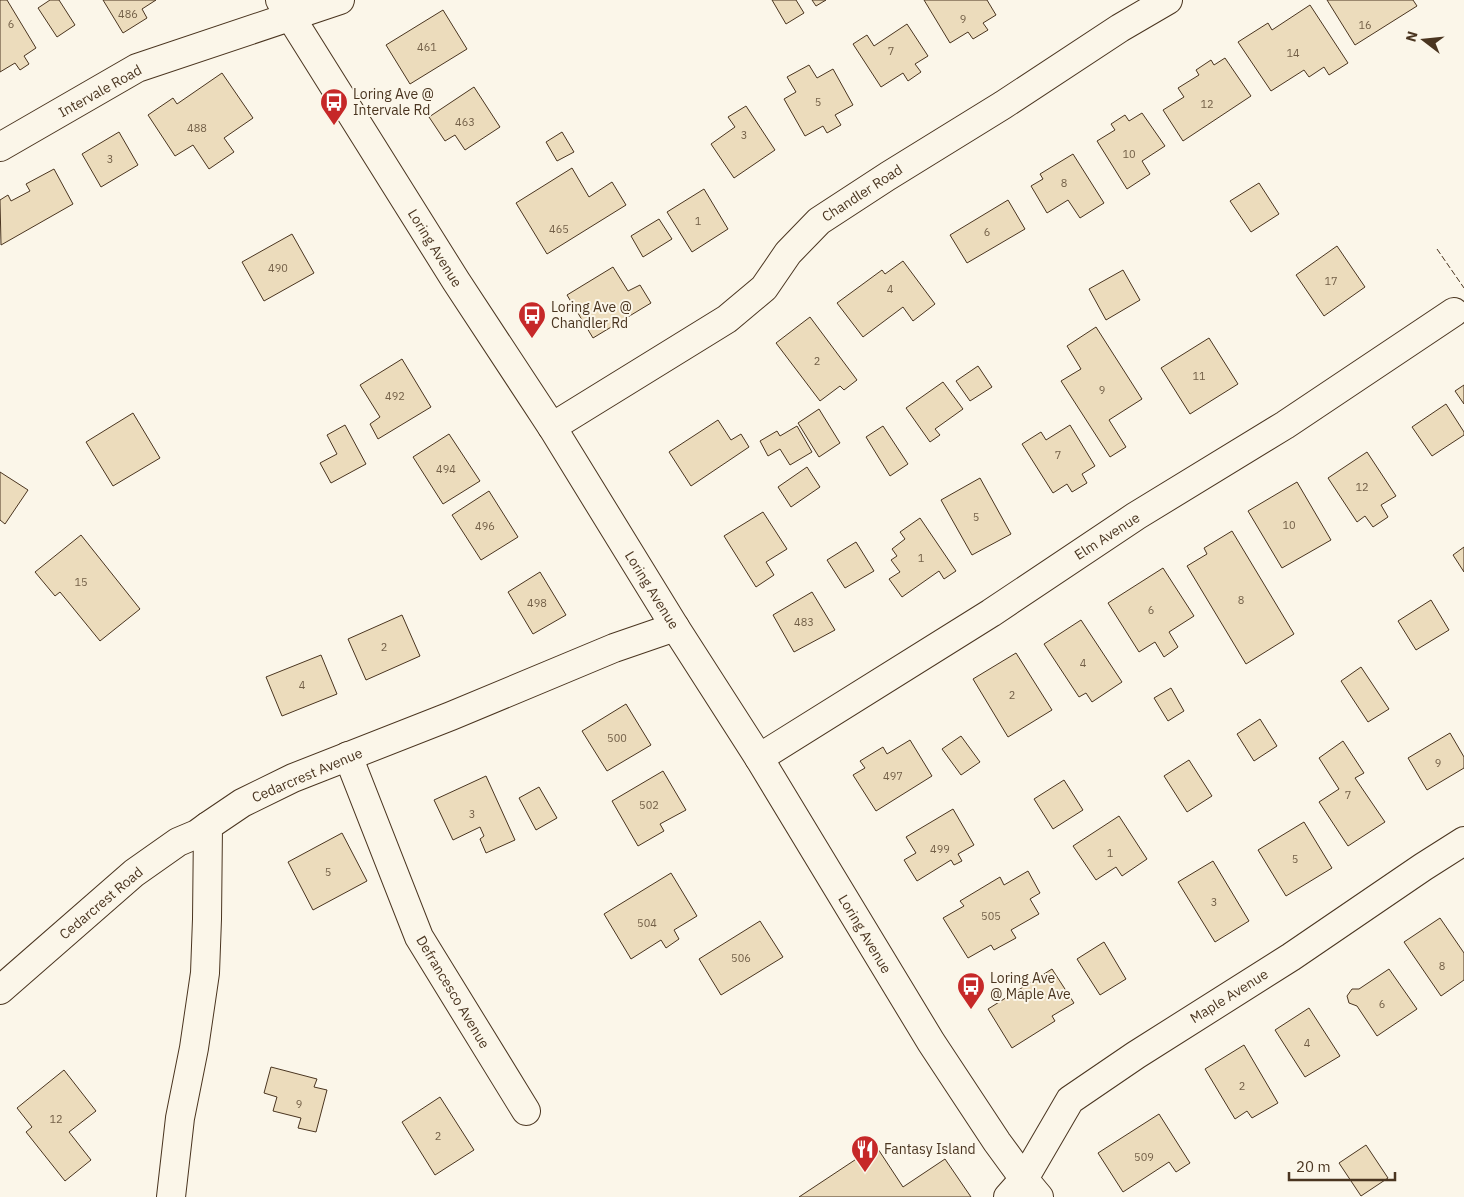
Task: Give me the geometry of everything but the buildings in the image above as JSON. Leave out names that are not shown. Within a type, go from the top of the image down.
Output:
[{"type":"main road","name":"Intervale Road","points":[[0,147],[137,68],[285,8],[340,0]]},
{"type":"main road","name":"Chandler Road","points":[[552,427],[727,319],[764,288],[788,253],[819,221],[888,176],[1003,106],[1120,28],[1168,0]]},
{"type":"main road","name":"Loring Avenue","points":[[285,8],[456,281],[552,427],[675,627],[759,758],[931,1042],[997,1142],[1024,1191]]},
{"type":"main road","name":"Elm Avenue","points":[[759,758],[991,612],[1136,516],[1284,425],[1454,312]]},
{"type":"main road","name":"Cedarcrest Avenue","points":[[208,826],[242,803],[293,778],[614,648],[675,627]]},
{"type":"main road","name":"Defrancesco Avenue","points":[[348,756],[419,937],[526,1111]]},
{"type":"main road","name":"Cedarcrest Road","points":[[0,990],[134,873],[178,842],[197,834],[208,826]]},
{"type":"main road","points":[[171,1197],[180,1118],[194,1048],[205,973],[208,826]]},
{"type":"main road","name":"Maple Avenue","points":[[1024,1191],[1070,1100],[1136,1055],[1291,957],[1464,841]]},
{"type":"fence","points":[[1437,249],[1464,288]]},
{"type":"place","name":"Loring Ave @ Intervale Rd","points":[[334,126]]},
{"type":"place","name":"Loring Ave @ Chandler Rd","points":[[532,339]]},
{"type":"place","name":"Loring Ave @ Maple Ave","points":[[971,1010]]},
{"type":"place","name":"Fantasy Island","points":[[865,1173]]}]
